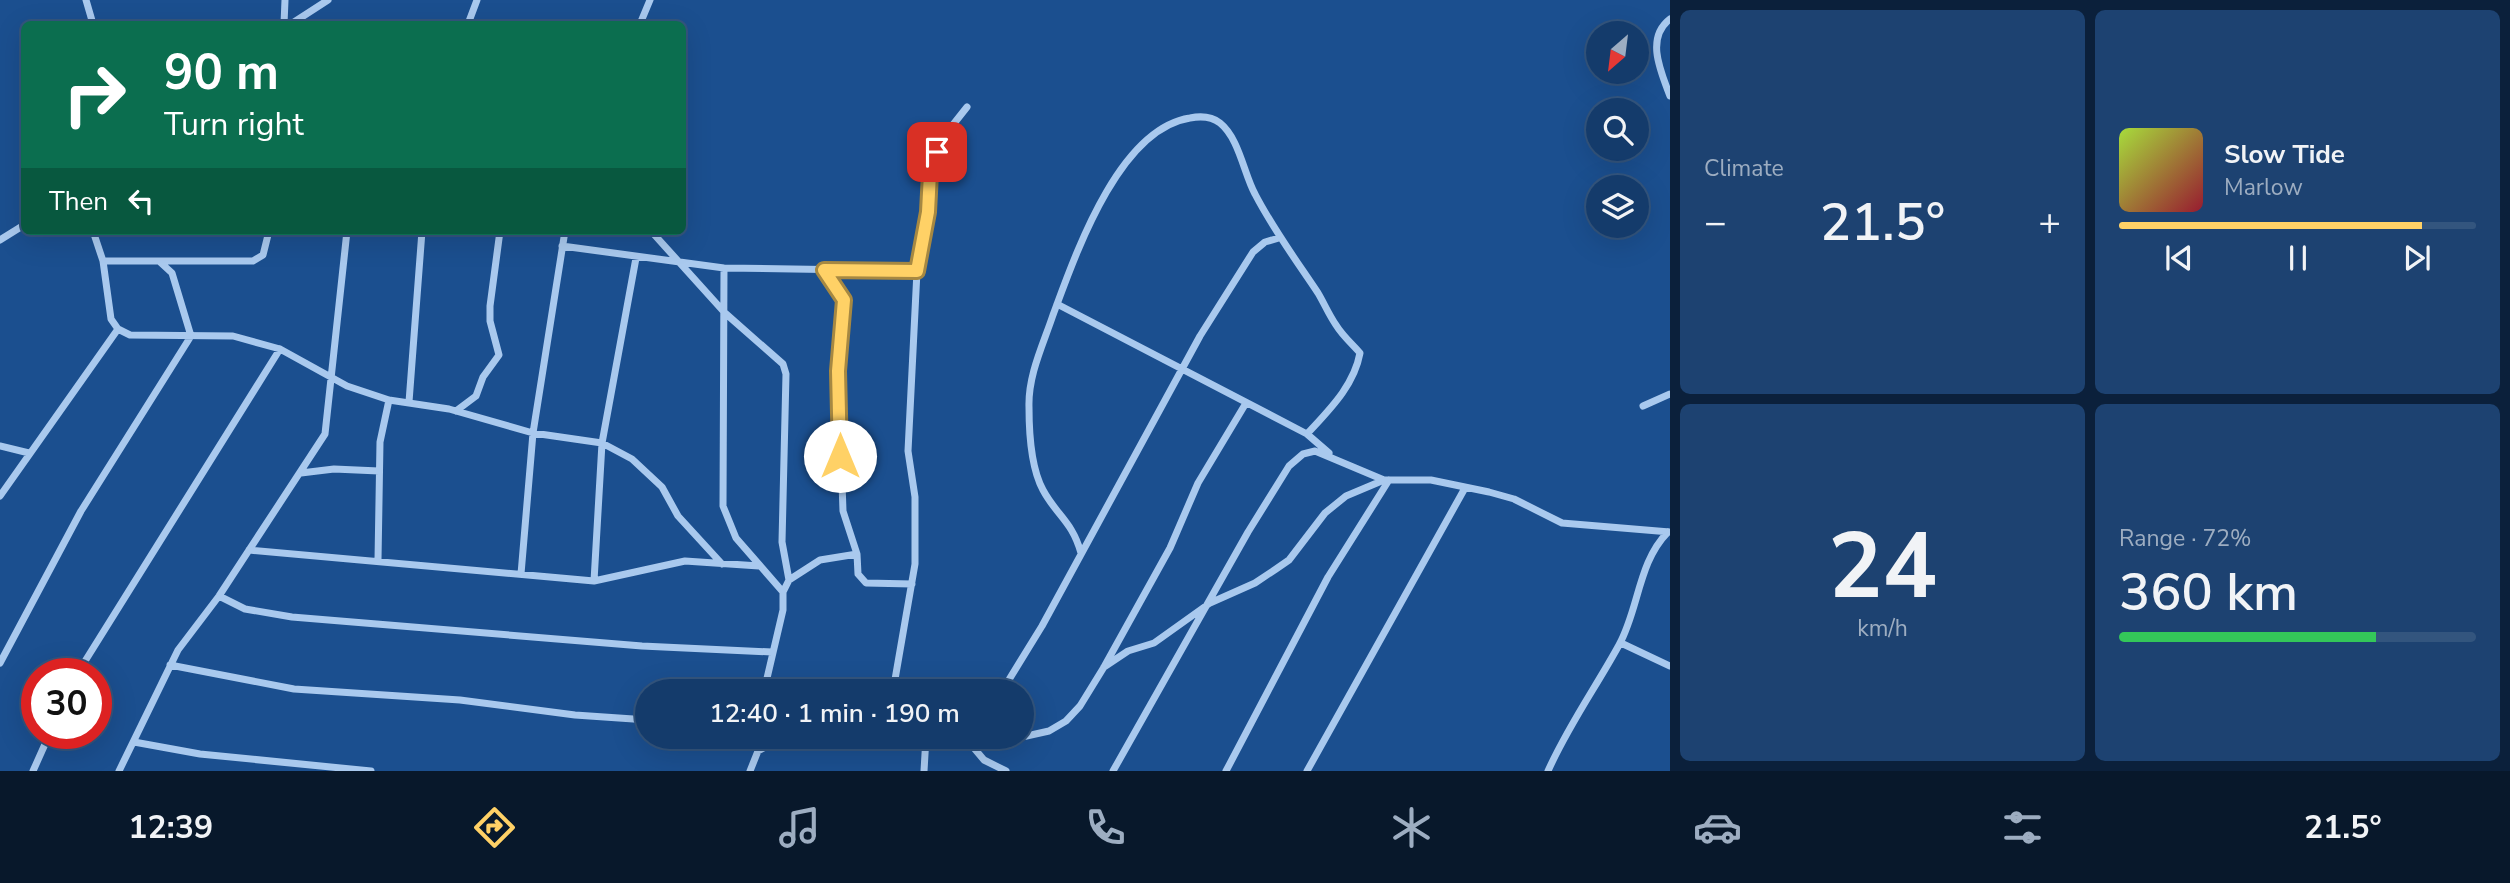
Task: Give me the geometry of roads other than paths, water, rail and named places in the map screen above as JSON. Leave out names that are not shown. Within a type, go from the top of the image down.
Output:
[{"type":"street","points":[[86,0],[92,21]]},
{"type":"street","points":[[284,21],[285,0]]},
{"type":"street","points":[[295,21],[328,0]]},
{"type":"street","points":[[469,21],[477,0]]},
{"type":"street","points":[[641,21],[650,0]]},
{"type":"street","points":[[1670,19],[1657,34],[1656,47],[1670,96]]},
{"type":"street","points":[[895,679],[912,584],[915,497],[908,451],[917,271],[928,212],[930,173],[947,131],[967,107]]},
{"type":"street","points":[[1081,553],[1075,532],[1043,490],[1031,437],[1031,379],[1076,252],[1122,170],[1153,135],[1179,120],[1199,117],[1223,125],[1233,140],[1254,192],[1279,238],[1318,293],[1336,326],[1360,353],[1358,365],[1345,390],[1307,434]]},
{"type":"street","points":[[0,240],[21,227]]},
{"type":"street","points":[[94,235],[103,261],[111,319],[118,329],[130,335],[233,336],[279,349],[332,378],[389,400],[456,411],[533,433],[602,443],[632,459],[663,486],[678,516],[722,564]]},
{"type":"street","points":[[103,261],[253,261],[263,255],[268,235]]},
{"type":"street","points":[[119,771],[178,650],[219,596],[325,434],[347,235]]},
{"type":"street","points":[[409,402],[422,235]]},
{"type":"street","points":[[456,411],[476,396],[483,377],[499,355],[490,321],[490,306],[499,235]]},
{"type":"street","points":[[522,574],[533,433],[564,235]]},
{"type":"street","points":[[655,235],[725,313],[783,364],[786,374],[782,542],[789,580]]},
{"type":"street","points":[[1009,679],[1042,626],[1200,336],[1253,253],[1265,242],[1279,238]]},
{"type":"street","points":[[562,246],[724,268],[917,271]]},
{"type":"street","points":[[594,581],[602,443],[636,258]]},
{"type":"street","points":[[0,663],[81,511],[191,336],[172,273],[160,262]]},
{"type":"street","points":[[724,268],[723,506],[736,538],[783,592]]},
{"type":"street","points":[[824,270],[844,300],[838,371],[841,485],[845,521],[857,554],[858,574],[866,583],[912,584]]},
{"type":"street","points":[[1058,304],[1181,371],[1307,434],[1332,456]]},
{"type":"street","points":[[0,496],[118,329]]},
{"type":"street","points":[[87,658],[279,349]]},
{"type":"street","points":[[1643,406],[1670,394]]},
{"type":"street","points":[[378,560],[380,442],[389,400]]},
{"type":"street","points":[[1034,735],[1049,732],[1066,721],[1080,706],[1170,548],[1198,483],[1246,403]]},
{"type":"street","points":[[0,446],[29,453]]},
{"type":"street","points":[[1112,771],[1248,532],[1289,466],[1303,454],[1315,451],[1386,480]]},
{"type":"street","points":[[301,473],[334,469],[379,471]]},
{"type":"street","points":[[1104,667],[1128,651],[1154,643],[1210,603],[1255,583],[1289,560],[1325,513],[1346,496],[1386,480],[1431,480],[1514,499],[1562,523],[1669,532]]},
{"type":"street","points":[[1226,771],[1328,577],[1386,480]]},
{"type":"street","points":[[1307,771],[1465,488]]},
{"type":"street","points":[[1548,771],[1590,690],[1621,643],[1653,552],[1669,532]]},
{"type":"street","points":[[249,550],[594,581],[685,561],[759,566]]},
{"type":"street","points":[[766,679],[783,610],[783,592],[789,580],[820,560],[857,554]]},
{"type":"street","points":[[219,596],[245,609],[292,617],[642,646],[772,652]]},
{"type":"street","points":[[1621,643],[1670,666]]},
{"type":"street","points":[[170,665],[294,689],[460,700],[575,715],[635,719]]},
{"type":"street","points":[[134,742],[200,754],[371,771]]},
{"type":"street","points":[[33,771],[43,749]]},
{"type":"street","points":[[750,771],[758,751],[762,749]]},
{"type":"street","points":[[924,771],[925,749]]},
{"type":"street","points":[[976,749],[984,760],[1006,771]]}]
